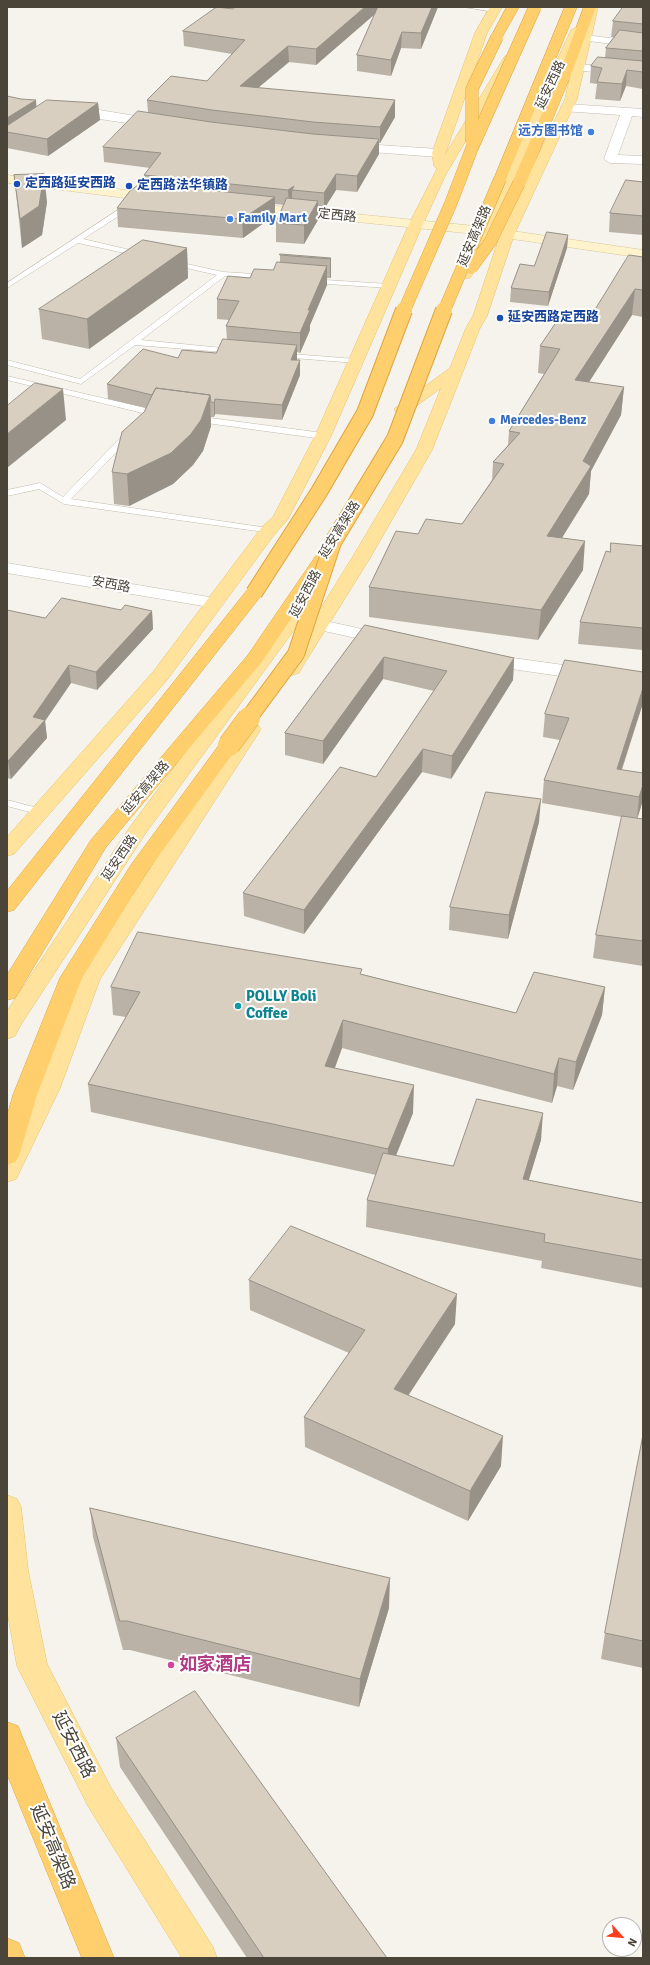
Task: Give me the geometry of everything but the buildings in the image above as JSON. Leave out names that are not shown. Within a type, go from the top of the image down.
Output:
[{"type":"highway","points":[[472,148],[472,89],[513,7]]},
{"type":"highway","points":[[7,906],[254,593],[319,492],[365,413],[405,308],[451,204],[472,148],[535,7]]},
{"type":"highway","name":"延安高架路","points":[[7,993],[98,844],[255,659],[333,542],[395,439],[450,294],[571,7]]},
{"type":"highway","points":[[450,294],[490,242],[519,183],[572,70],[590,7]]},
{"type":"highway","points":[[10,1146],[25,1095],[71,978],[138,870],[296,654],[333,542]]},
{"type":"highway","points":[[7,888],[42,860]]},
{"type":"highway","name":"延安高架路","points":[[7,1736],[98,1958]]},
{"type":"highway","points":[[7,1954],[9,1958]]},
{"type":"main road","points":[[7,850],[160,676],[268,531],[280,519],[323,436],[416,224],[440,174],[524,33],[535,7]]},
{"type":"main road","points":[[7,1173],[48,1088],[89,979],[224,770],[320,626],[424,450],[473,328],[480,316],[507,234],[571,99],[572,70],[585,38],[590,7]]},
{"type":"main road","name":"延安西路","points":[[7,1031],[9,1025],[137,831],[293,619],[402,409],[537,115],[590,7]]},
{"type":"main road","points":[[440,174],[438,153],[482,33],[496,8]]},
{"type":"main road","points":[[402,409],[456,370]]},
{"type":"main road","name":"延安西路","points":[[7,1507],[14,1570],[32,1666],[99,1796],[201,1958]]},
{"type":"street","points":[[585,38],[643,45]]},
{"type":"street","points":[[572,70],[643,73]]},
{"type":"street","points":[[567,108],[643,113]]},
{"type":"street","points":[[58,111],[87,112],[173,126]]},
{"type":"street","points":[[627,112],[610,159],[643,160]]},
{"type":"street","points":[[336,146],[438,153]]},
{"type":"street","points":[[7,179],[174,200]]},
{"type":"street","name":"定西路","points":[[234,206],[485,231],[643,254]]},
{"type":"street","name":"安西路","points":[[7,568],[215,603]]},
{"type":"street","points":[[293,619],[407,645]]},
{"type":"street","points":[[470,657],[532,668],[643,682]]},
{"type":"lane","points":[[466,7],[496,8]]},
{"type":"lane","points":[[7,286],[143,196]]},
{"type":"lane","points":[[77,240],[146,256]]},
{"type":"lane","points":[[162,260],[223,274],[278,278]]},
{"type":"lane","points":[[7,362],[81,382],[223,274]]},
{"type":"lane","points":[[302,280],[389,286]]},
{"type":"lane","points":[[134,342],[245,352]]},
{"type":"lane","points":[[269,354],[356,361]]},
{"type":"lane","points":[[7,378],[143,419],[171,416]]},
{"type":"lane","points":[[186,418],[323,436]]},
{"type":"lane","points":[[64,501],[143,419]]},
{"type":"lane","points":[[7,493],[40,486],[64,501],[268,531]]},
{"type":"lane","points":[[7,803],[41,812]]},
{"type":"place","name":"远方图书馆","points":[[591,132]]},
{"type":"place","name":"定西路延安西路","points":[[17,184]]},
{"type":"place","name":"定西路法华镇路","points":[[129,186]]},
{"type":"place","name":"Family Mart","points":[[230,219]]},
{"type":"place","name":"延安西路定西路","points":[[500,318]]},
{"type":"place","name":"Mercedes-Benz","points":[[492,421]]},
{"type":"place","name":"POLLY Boli Coffee","points":[[238,1006]]},
{"type":"place","name":"如家酒店","points":[[171,1665]]}]
